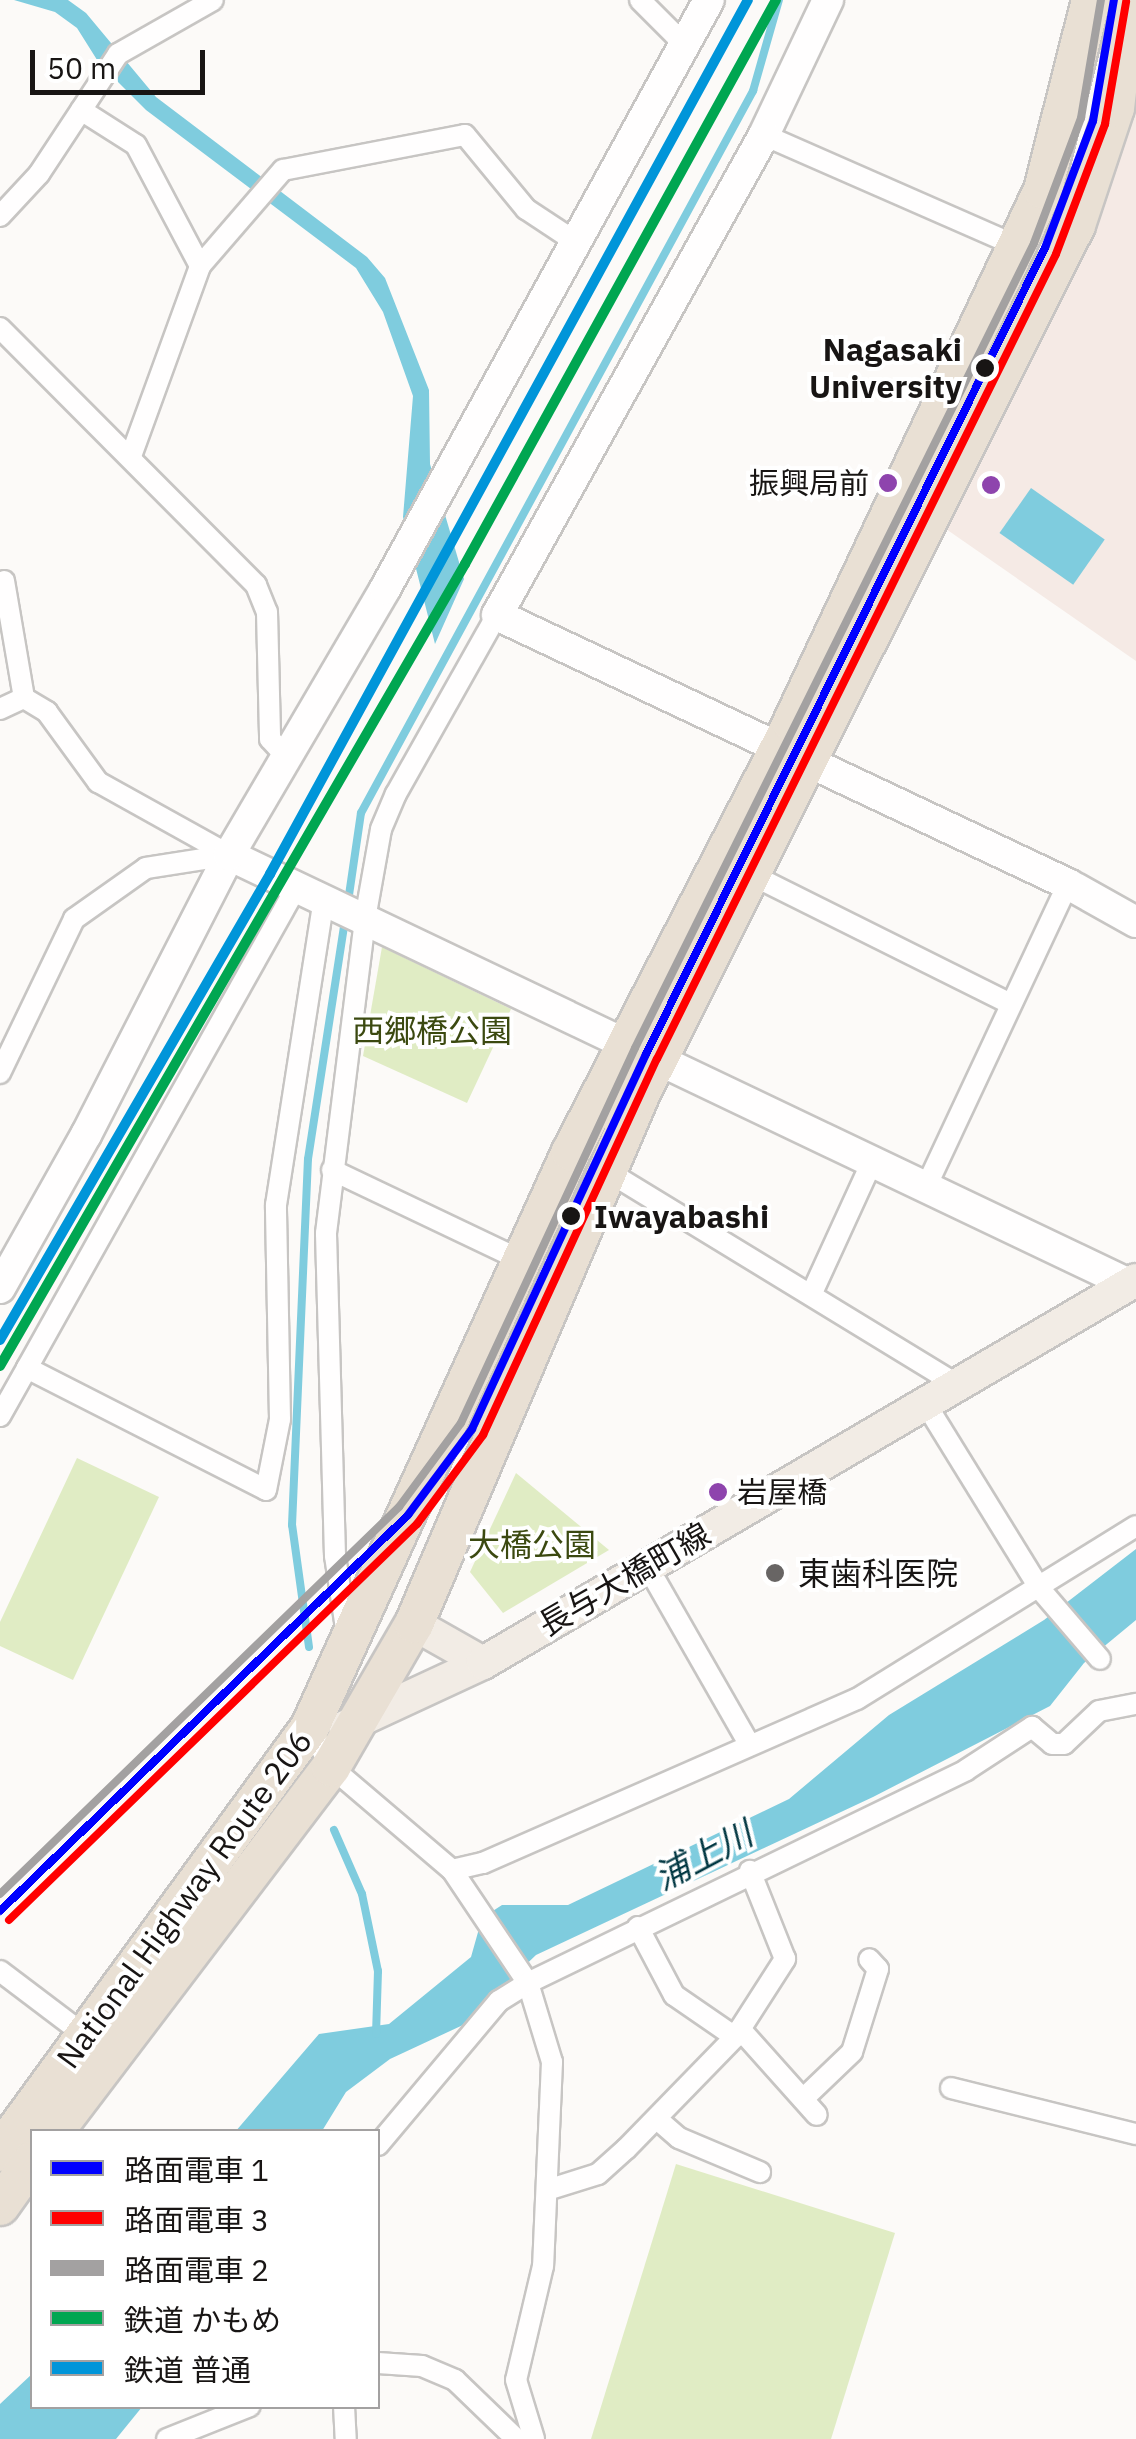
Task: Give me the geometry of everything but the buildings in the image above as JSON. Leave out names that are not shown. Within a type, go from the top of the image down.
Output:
[{"type":"highway","name":"National Highway Route 206","points":[[55,2129],[97,2045],[310,1727],[571,1152],[643,1052],[752,876],[791,756],[1017,246],[1063,133],[1091,0]]},
{"type":"highway","name":"National Highway Route 206","points":[[0,2152],[97,2045],[179,1974],[331,1767],[414,1624],[607,1170],[643,1052],[791,756],[1076,226],[1114,108],[1128,0]]},
{"type":"highway","points":[[0,2206],[30,2164]]},
{"type":"main road","name":"長与大橋町線","points":[[310,1727],[356,1727],[483,1664],[646,1564],[928,1406],[1132,1282]]},
{"type":"main road","points":[[414,1624],[483,1664]]},
{"type":"street","points":[[0,216],[39,174],[118,54],[190,5],[213,0]]},
{"type":"street","points":[[640,0],[686,45]]},
{"type":"street","points":[[0,1288],[86,1136],[228,854],[576,242],[708,0]]},
{"type":"street","points":[[349,1647],[334,1538],[326,1232],[363,919],[389,812],[764,135],[828,0]]},
{"type":"street","points":[[81,110],[136,145],[200,266]]},
{"type":"street","points":[[130,456],[200,266],[283,170],[465,135],[526,208],[576,242]]},
{"type":"street","points":[[764,135],[1017,246]]},
{"type":"street","points":[[0,328],[256,585],[267,612],[270,739],[286,756]]},
{"type":"street","points":[[4,581],[24,698],[47,712],[98,782],[228,854],[1132,1282]]},
{"type":"street","points":[[497,615],[1068,884],[1136,922]]},
{"type":"street","points":[[0,709],[24,698]]},
{"type":"street","points":[[0,1073],[74,920],[146,868],[228,854]]},
{"type":"street","points":[[752,876],[1011,1004]]},
{"type":"street","points":[[926,1187],[1068,884]]},
{"type":"street","points":[[27,1368],[266,1490],[280,1419],[276,1206],[318,896]]},
{"type":"street","points":[[0,1416],[318,896]]},
{"type":"street","points":[[811,1295],[872,1162]]},
{"type":"street","points":[[332,1170],[523,1261]]},
{"type":"street","points":[[607,1170],[959,1386]]},
{"type":"street","points":[[928,1406],[1040,1589],[1100,1659]]},
{"type":"street","points":[[452,1870],[483,1863],[857,1699],[1136,1526]]},
{"type":"street","points":[[646,1564],[748,1744]]},
{"type":"street","points":[[380,2143],[522,1975],[638,1928],[966,1770],[1032,1728],[1052,1744],[1064,1744],[1099,1711],[1136,1704]]},
{"type":"street","points":[[310,1727],[331,1767],[452,1870],[522,1975],[552,2062],[543,2266],[516,2380],[534,2439]]},
{"type":"street","points":[[547,2190],[598,2174],[657,2119],[738,2032],[785,1959],[750,1872]]},
{"type":"street","points":[[638,1928],[674,1995],[738,2032],[817,2115]]},
{"type":"street","points":[[803,2098],[852,2052],[878,1970],[870,1959]]},
{"type":"street","points":[[0,1971],[97,2045]]},
{"type":"street","points":[[951,2088],[1136,2134]]},
{"type":"street","points":[[657,2119],[679,2138],[760,2172]]},
{"type":"street","points":[[380,2363],[422,2366],[455,2380],[516,2439]]},
{"type":"street","points":[[167,2439],[204,2414],[233,2409]]},
{"type":"street","points":[[344,2409],[346,2439]]},
{"type":"shaded area","name":"Nagasaki University","points":[[1136,102],[1136,661],[946,529],[1075,268]]},
{"type":"green space","name":"西郷橋公園","points":[[382,947],[511,1009],[467,1103],[363,1056]]},
{"type":"green space","points":[[77,1458],[159,1497],[73,1680],[0,1646],[0,1622]]},
{"type":"green space","name":"大橋公園","points":[[516,1473],[609,1550],[503,1613],[470,1572]]},
{"type":"green space","points":[[676,2164],[895,2233],[831,2439],[591,2439]]},
{"type":"water","points":[[14,0],[68,0],[86,13],[156,97],[367,257],[385,278],[429,390],[430,464],[464,579],[435,644],[403,517],[413,396],[383,312],[356,268],[146,110],[99,63],[77,28],[55,12]]},
{"type":"water","points":[[1031,488],[1105,540],[1073,585],[999,533]]},
{"type":"water","name":"浦上川","points":[[1136,1549],[1136,1620],[1084,1663],[1050,1706],[873,1797],[536,1955],[463,2025],[390,2059],[346,2092],[323,2129],[238,2129],[319,2034],[389,2024],[471,1957],[482,1918],[502,1905],[568,1905],[789,1799],[889,1715],[1044,1620]]},
{"type":"water","points":[[30,2376],[30,2409],[140,2409],[116,2439],[0,2439],[0,2404]]},
{"type":"waterway","points":[[348,902],[361,813],[753,91],[779,0]]},
{"type":"waterway","points":[[309,1647],[292,1525],[308,1159],[345,921]]},
{"type":"waterway","points":[[334,1830],[362,1894],[378,1971],[376,2034]]},
{"type":"tram line","name":"2","points":[[0,1894],[399,1507],[461,1423],[635,1048],[1034,243],[1081,118],[1101,0]]},
{"type":"tram line","name":"1","points":[[0,1911],[408,1515],[472,1429],[646,1054],[1045,248],[1093,121],[1114,0]]},
{"type":"tram line","name":"3","points":[[9,1920],[417,1524],[483,1435],[657,1059],[1056,254],[1105,124],[1126,2]]},
{"type":"rail line","name":"普通","points":[[0,1340],[270,874],[748,0]]},
{"type":"rail line","name":"かもめ","points":[[0,1366],[465,564],[776,0]]},
{"type":"place","name":"Nagasaki University","points":[[985,368]]},
{"type":"place","name":"振興局前","points":[[888,483]]},
{"type":"place","name":"Iwayabashi","points":[[571,1216]]},
{"type":"place","name":"岩屋橋","points":[[718,1492]]},
{"type":"place","name":"東歯科医院","points":[[775,1573]]}]
